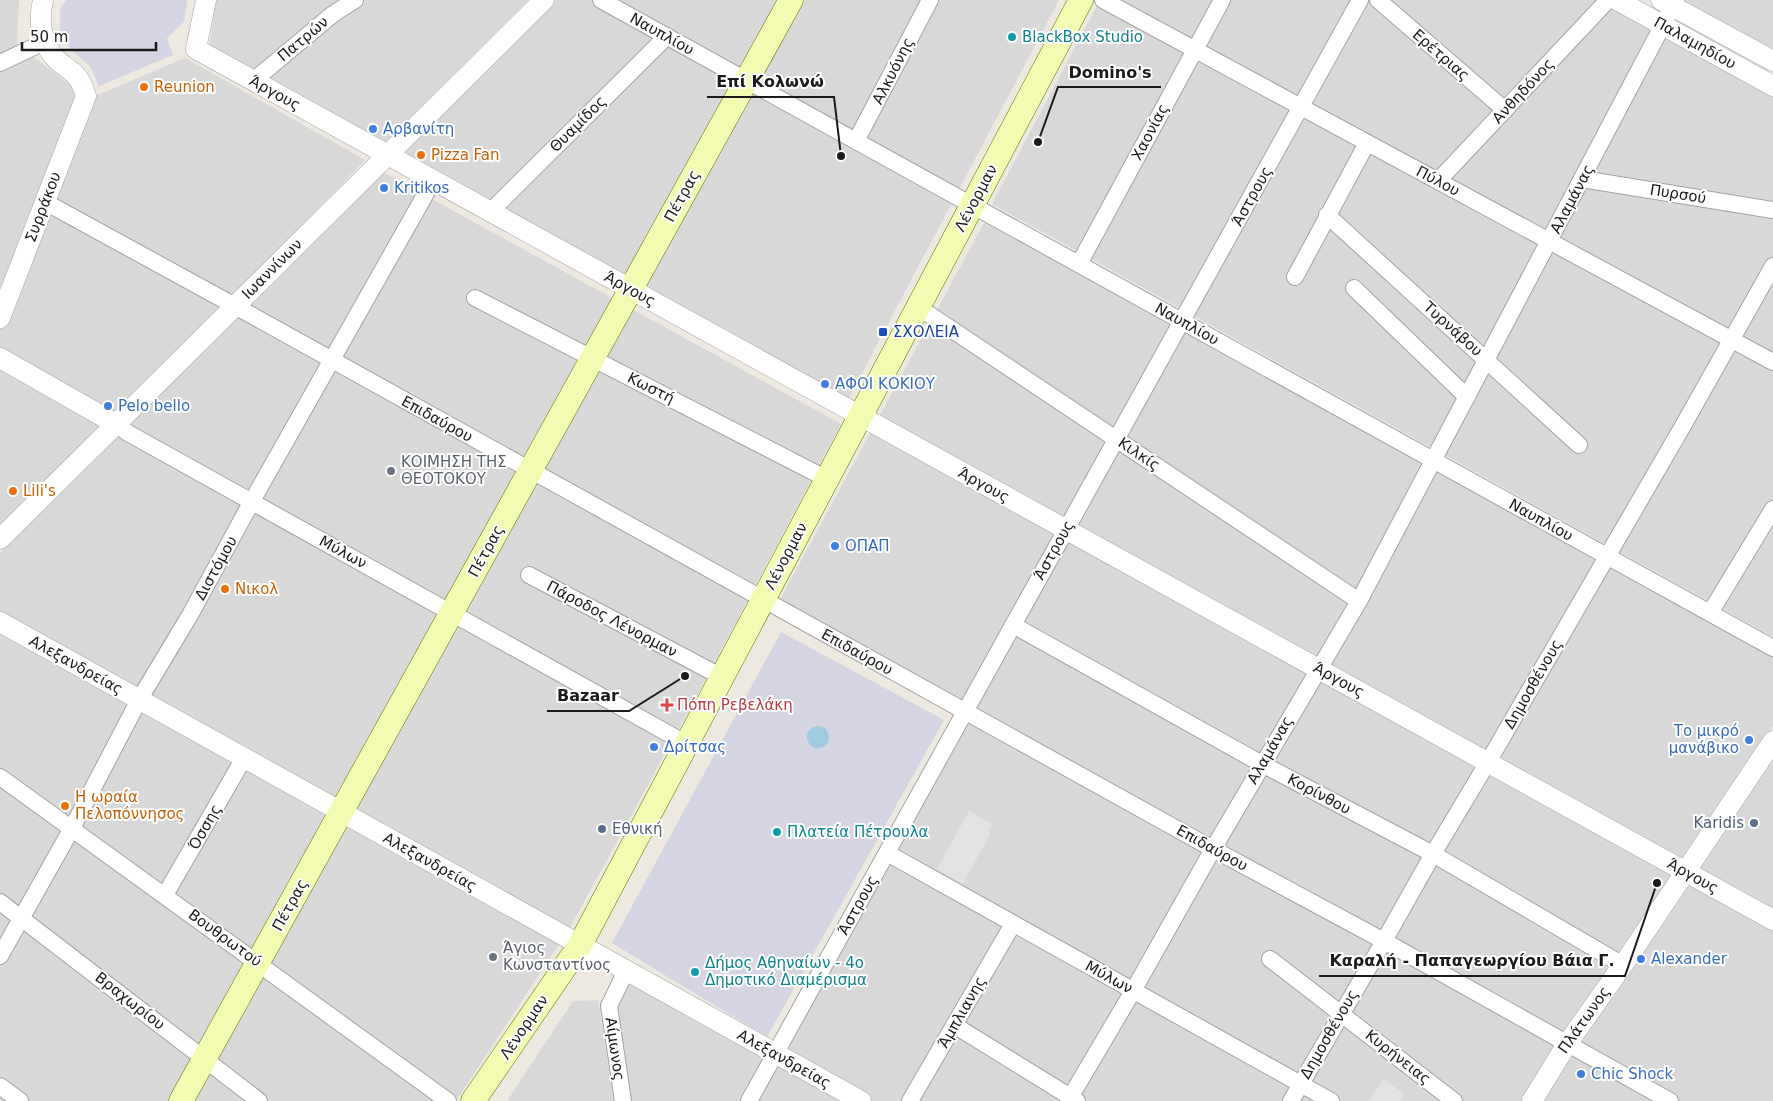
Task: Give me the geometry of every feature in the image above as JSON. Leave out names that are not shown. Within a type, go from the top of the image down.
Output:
[{"type":"main road","name":"Πέτρας","points":[[181,1101],[791,0]]},
{"type":"main road","name":"Λένορμαν","points":[[473,1101],[580,945],[1081,0]]},
{"type":"street","name":"Άργους","points":[[206,0],[196,49],[1773,920]]},
{"type":"street","name":"Πατρών","points":[[253,81],[333,14],[356,0]]},
{"type":"street","name":"Ιωαννίνων","points":[[0,539],[544,0]]},
{"type":"street","name":"Ναυπλίου","points":[[601,0],[1773,648]]},
{"type":"street","name":"Αλκυόνης","points":[[856,141],[930,0]]},
{"type":"street","name":"Πύλου","points":[[1103,0],[1773,362]]},
{"type":"street","name":"Χαονίας","points":[[1079,264],[1222,0]]},
{"type":"street","name":"Άστρους","points":[[749,1101],[1360,0]]},
{"type":"street","name":"Ερέτριας","points":[[1378,0],[1505,110]]},
{"type":"street","name":"Ανθηδόνος","points":[[1438,181],[1608,0]]},
{"type":"street","name":"Παλαμηδίου","points":[[1617,0],[1773,86]]},
{"type":"street","points":[[0,63],[44,42],[40,22],[41,1]]},
{"type":"street","name":"Παλαμηδίου","points":[[1670,2],[1773,61]]},
{"type":"street","name":"Αλαμάνας","points":[[1072,1100],[1213,849],[1359,601],[1663,25],[1670,2]]},
{"type":"street","name":"Θυαμίδος","points":[[490,212],[667,36]]},
{"type":"street","name":"Συρράκου","points":[[0,318],[86,96],[80,80],[57,60],[44,42]]},
{"type":"street","points":[[1295,277],[1367,143]]},
{"type":"street","name":"Πυρσού","points":[[1582,179],[1773,210]]},
{"type":"street","name":"Διστόμου","points":[[0,956],[71,830],[139,700],[190,615],[433,181]]},
{"type":"street","name":"Επιδαύρου","points":[[45,202],[1213,849],[1384,941],[1670,1101]]},
{"type":"street","name":"Τυρνάβου","points":[[1327,215],[1487,359],[1579,445]]},
{"type":"street","name":"Δημοσθένους","points":[[1291,1101],[1684,424],[1731,339],[1769,283],[1773,266]]},
{"type":"street","points":[[1354,288],[1467,397]]},
{"type":"street","name":"Κωστή","points":[[475,298],[827,479]]},
{"type":"street","name":"Κιλκίς","points":[[918,307],[1359,601]]},
{"type":"street","name":"Μύλων","points":[[0,358],[252,502],[687,744]]},
{"type":"street","points":[[1710,613],[1773,508]]},
{"type":"street","name":"Πάροδος Λένορμαν","points":[[529,575],[722,677]]},
{"type":"street","name":"Αλεξανδρείας","points":[[0,622],[861,1101]]},
{"type":"street","name":"Κορίνθου","points":[[1013,626],[1262,764],[1433,854],[1623,965]]},
{"type":"street","name":"Πλάτωνος","points":[[1532,1101],[1566,1044],[1623,965],[1773,742]]},
{"type":"street","name":"Όσσης","points":[[165,895],[244,758]]},
{"type":"street","name":"Βουθρωτού","points":[[0,777],[448,1101]]},
{"type":"street","name":"Μύλων","points":[[887,853],[1331,1101]]},
{"type":"street","name":"Βραχωρίου","points":[[0,902],[259,1101]]},
{"type":"street","name":"Άμπλιανης","points":[[910,1101],[1013,924]]},
{"type":"street","name":"Κυρήνειας","points":[[1270,959],[1454,1101]]},
{"type":"street","name":"Αίμωνος","points":[[623,1101],[609,1006],[626,971]]},
{"type":"street","points":[[954,1025],[1072,1100]]},
{"type":"street","points":[[0,1086],[20,1101]]},
{"type":"shaded area","points":[[0,0],[19,0],[17,44],[88,99],[185,58],[365,160],[216,315],[0,532]]},
{"type":"shaded area","points":[[66,0],[187,1],[184,22],[167,38],[173,55],[99,86],[90,66],[72,51],[60,30],[60,9]]},
{"type":"shaded area","points":[[216,0],[528,0],[379,149],[208,55]]},
{"type":"shaded area","points":[[555,0],[1059,0],[843,409],[402,152]]},
{"type":"shaded area","points":[[1100,0],[1602,0],[1773,94],[1773,637],[992,204]]},
{"type":"shaded area","points":[[1671,0],[1773,0],[1773,56]]},
{"type":"shaded area","points":[[383,172],[841,424],[708,675],[568,931],[0,616],[0,553],[111,440]]},
{"type":"shaded area","points":[[990,212],[1773,653],[1773,726],[1523,1101],[869,1101],[782,1050],[971,710],[777,605]]},
{"type":"shaded area","points":[[0,628],[561,941],[456,1101],[0,1101]]},
{"type":"shaded area","name":"Πλατεία Πέτρουλα","points":[[781,632],[944,720],[767,1037],[612,943]]},
{"type":"shaded area","points":[[1773,751],[1773,1101],[1538,1101]]},
{"type":"shaded area","points":[[969,811],[992,824],[988,832],[990,834],[963,884],[937,869]]},
{"type":"shaded area","points":[[629,979],[850,1101],[627,1101],[613,1009]]},
{"type":"shaded area","points":[[598,1000],[614,1101],[507,1101],[573,1001]]},
{"type":"shaded area","points":[[1384,1079],[1404,1094],[1399,1101],[1368,1101]]},
{"type":"water","points":[[818,726],[828,733],[829,737],[822,747],[818,748],[808,741],[807,737],[814,727]]},
{"type":"place","name":"BlackBox Studio","points":[[1012,37]]},
{"type":"place","name":"Reunion","points":[[144,87]]},
{"type":"place","name":"Αρβανίτη","points":[[373,129]]},
{"type":"place","name":"Domino's","points":[[1038,142]]},
{"type":"place","name":"Pizza Fan","points":[[421,155]]},
{"type":"place","name":"Επί Κολωνώ","points":[[841,156]]},
{"type":"place","name":"Kritikos","points":[[384,188]]},
{"type":"place","name":"ΣΧΟΛΕΙΑ","points":[[883,332]]},
{"type":"place","name":"ΑΦΟΙ ΚΟΚΙΟΥ","points":[[825,384]]},
{"type":"place","name":"Pelo bello","points":[[108,406]]},
{"type":"place","name":"ΚΟΙΜΗΣΗ ΤΗΣ ΘΕΟΤΟΚΟΥ","points":[[391,471]]},
{"type":"place","name":"Lili's","points":[[13,491]]},
{"type":"place","name":"ΟΠΑΠ","points":[[835,546]]},
{"type":"place","name":"Νικολ","points":[[225,589]]},
{"type":"place","name":"Bazaar","points":[[685,676]]},
{"type":"place","name":"Πόπη Ρεβελάκη","points":[[667,705]]},
{"type":"place","name":"Το μικρό μανάβικο","points":[[1749,740]]},
{"type":"place","name":"Δρίτσας","points":[[654,747]]},
{"type":"place","name":"Η ωραία Πελοπόννησος","points":[[65,806]]},
{"type":"place","name":"Karidis","points":[[1754,823]]},
{"type":"place","name":"Εθνική","points":[[602,829]]},
{"type":"place","name":"Πλατεία Πέτρουλα","points":[[777,832]]},
{"type":"place","name":"Καραλή - Παπαγεωργίου Βάια Γ.","points":[[1657,883]]},
{"type":"place","name":"Άγιος Κωνσταντίνος","points":[[493,957]]},
{"type":"place","name":"Alexander","points":[[1641,959]]},
{"type":"place","name":"Δήμος Αθηναίων - 4ο Δημοτικό Διαμέρισμα","points":[[695,972]]},
{"type":"place","name":"Chic Shock","points":[[1581,1074]]}]
